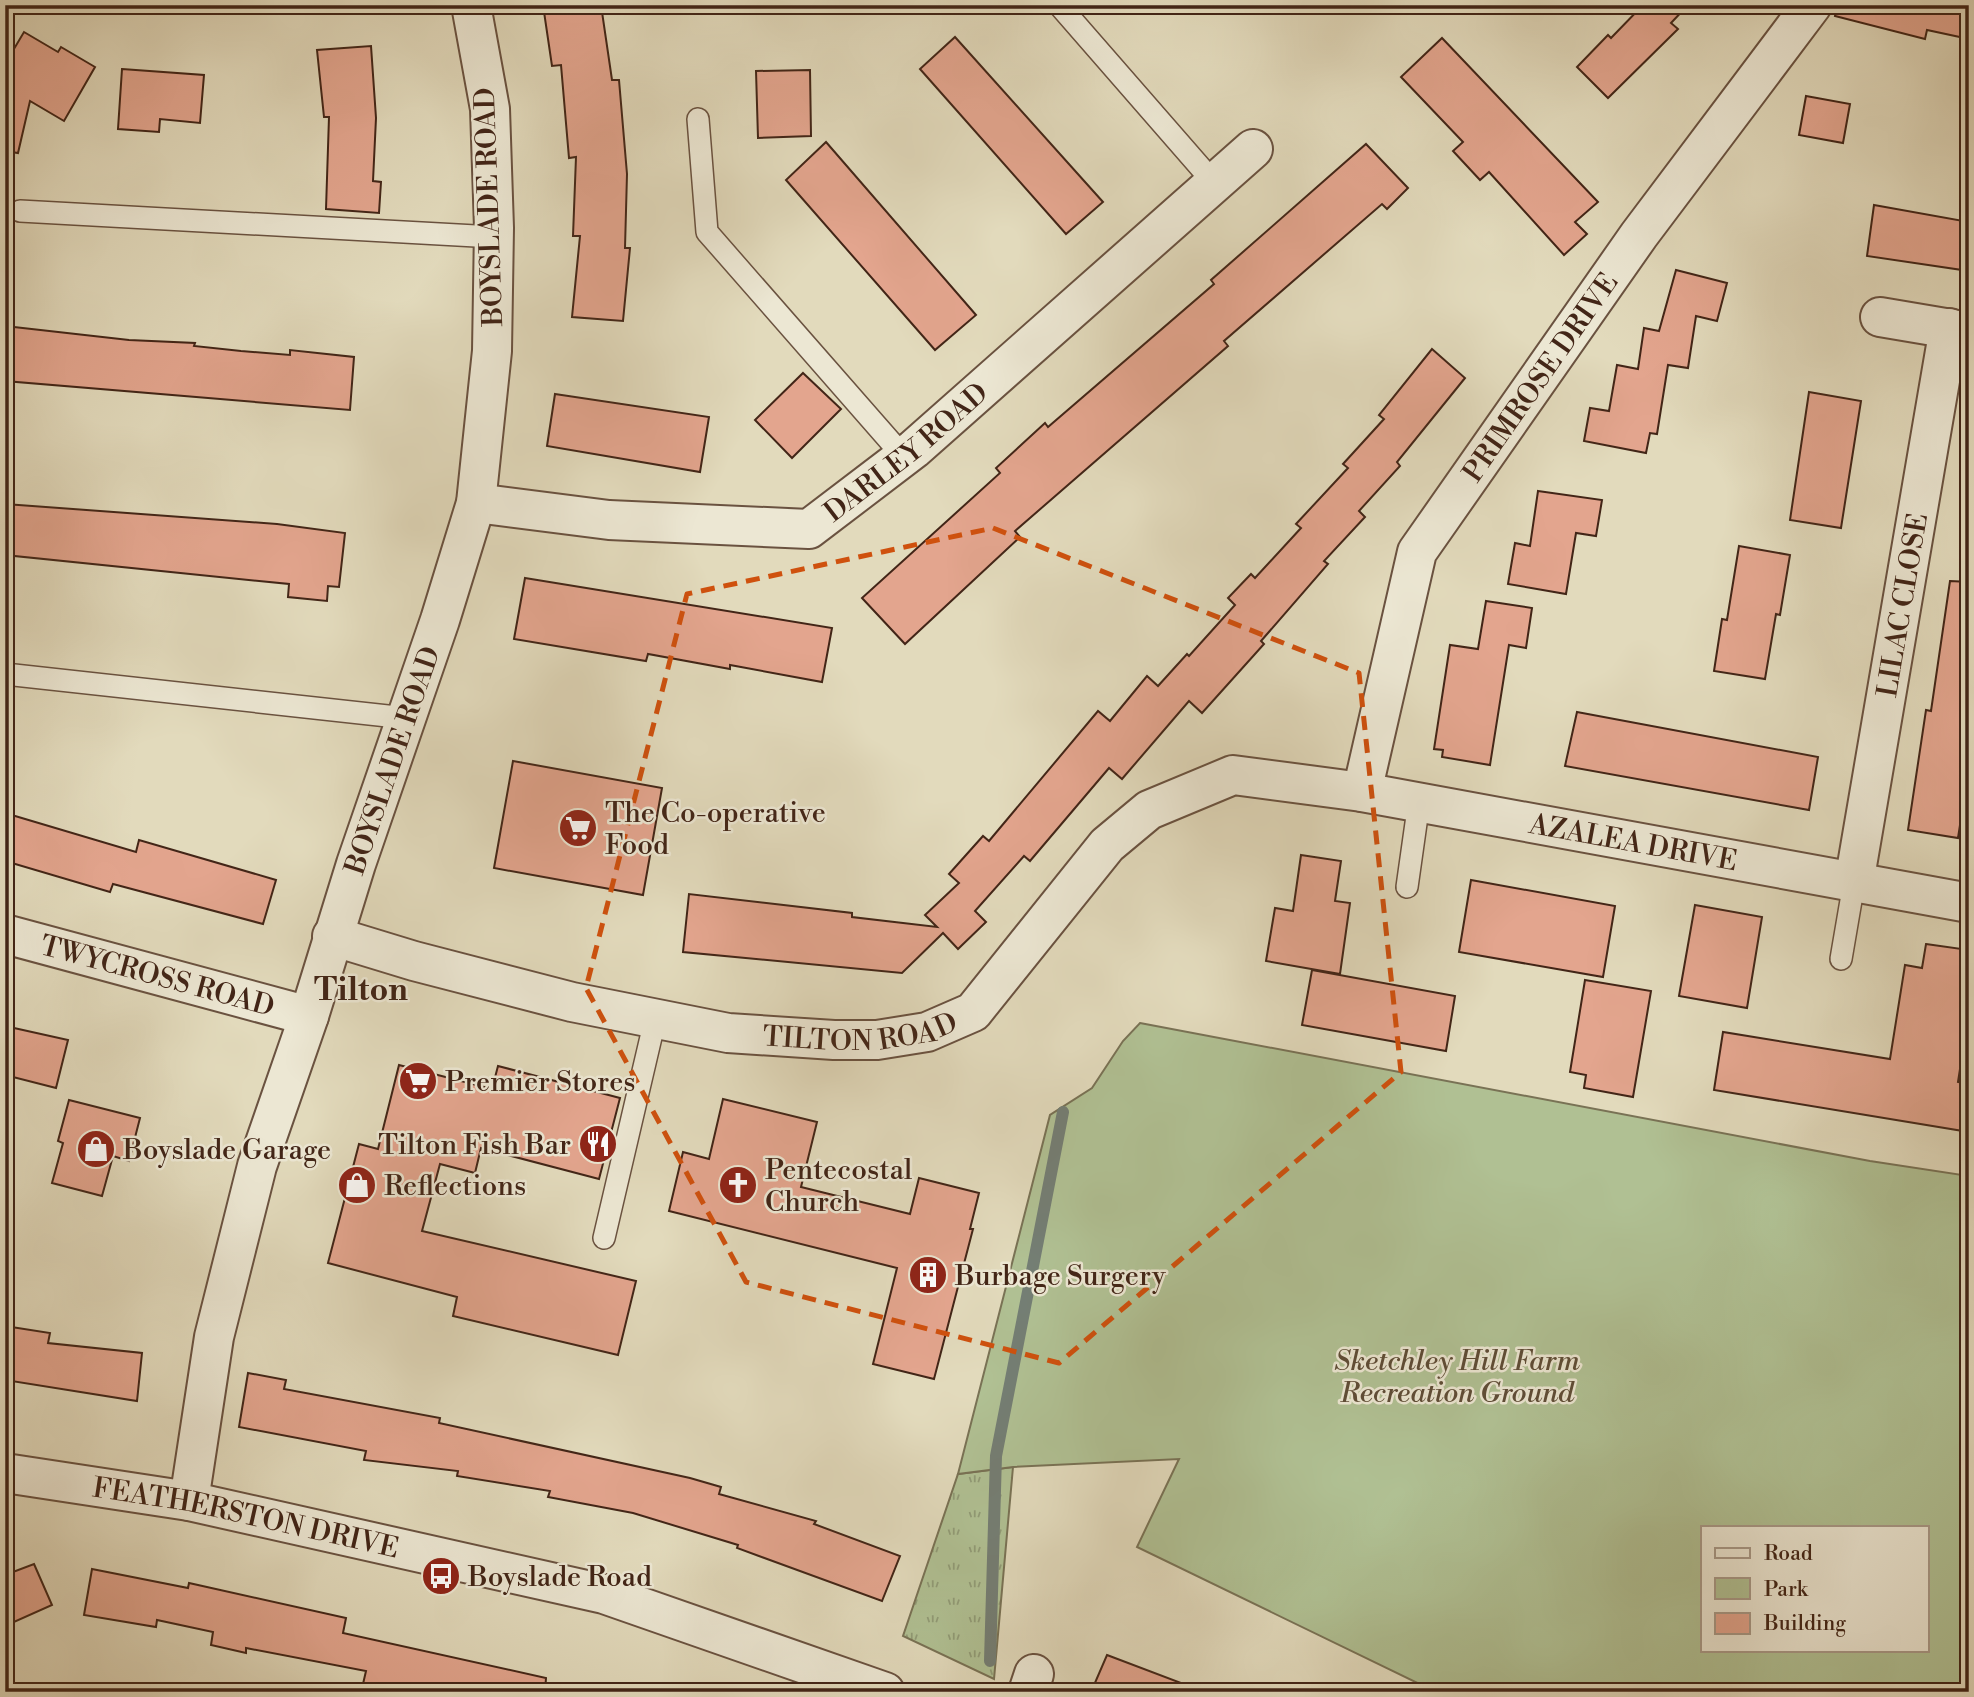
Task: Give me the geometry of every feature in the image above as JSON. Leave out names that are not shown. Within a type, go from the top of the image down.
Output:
[{"type":"street","name":"BOYSLADE ROAD","points":[[189,1502],[218,1324],[257,1166],[440,620],[476,503],[492,351],[494,237],[490,109],[471,5]]},
{"type":"street","name":"PRIMROSE DRIVE","points":[[1362,792],[1417,552],[1639,235],[1812,5]]},
{"type":"street","name":"DARLEY ROAD","points":[[476,503],[610,520],[809,530],[904,457],[1253,149]]},
{"type":"street","name":"LILAC CLOSE","points":[[1854,883],[1959,330],[1880,317]]},
{"type":"street","name":"TILTON ROAD","points":[[332,936],[414,961],[655,1020],[728,1033],[877,1040],[927,1032],[973,1012],[1082,873],[1107,845],[1149,810],[1233,775],[1298,783]]},
{"type":"street","name":"AZALEA DRIVE","points":[[1298,783],[1419,802],[1969,903]]},
{"type":"street","name":"TWYCROSS ROAD","points":[[5,934],[309,1016]]},
{"type":"street","name":"FEATHERSTON DRIVE","points":[[5,1473],[189,1502],[604,1594],[885,1692]]},
{"type":"lane","points":[[1059,5],[1215,184]]},
{"type":"lane","points":[[698,119],[706,232],[904,457]]},
{"type":"lane","points":[[20,211],[494,237]]},
{"type":"lane","points":[[5,674],[406,718]]},
{"type":"lane","points":[[1407,887],[1419,802]]},
{"type":"lane","points":[[1841,959],[1854,883]]},
{"type":"lane","points":[[604,1238],[655,1020]]},
{"type":"highlighted area","points":[[993,528],[1359,673],[1401,1072],[1059,1363],[746,1282],[586,988],[687,594]]},
{"type":"green space","name":"Sketchley Hill Farm Recreation Ground","points":[[1140,1023],[1870,1161],[1969,1176],[1969,1692],[1436,1692],[1137,1547],[1179,1459],[1013,1467],[958,1474],[1050,1115],[1092,1088],[1123,1041]]},
{"type":"green space","points":[[1013,1467],[994,1679],[903,1636],[958,1474]]},
{"type":"building","points":[[543,5],[601,5],[612,80],[619,80],[627,174],[625,248],[630,248],[623,321],[572,317],[580,236],[573,236],[576,157],[569,158],[561,65],[552,66]]},
{"type":"building","points":[[1643,5],[1688,5],[1671,23],[1678,29],[1608,98],[1577,67],[1608,35],[1611,38]]},
{"type":"building","points":[[1837,5],[1969,5],[1969,39],[1927,30],[1925,39],[1835,16]]},
{"type":"building","points":[[24,32],[58,52],[61,47],[95,67],[64,121],[30,101],[18,153],[5,151],[5,64]]},
{"type":"building","points":[[955,37],[1103,202],[1066,234],[920,69]]},
{"type":"building","points":[[1442,38],[1598,202],[1575,222],[1587,234],[1564,255],[1489,172],[1480,180],[1453,151],[1463,142],[1401,77]]},
{"type":"building","points":[[371,46],[376,118],[373,181],[381,182],[379,213],[326,209],[329,117],[324,117],[317,50]]},
{"type":"building","points":[[122,69],[204,75],[200,123],[160,119],[159,132],[118,129]]},
{"type":"building","points":[[810,70],[811,136],[758,138],[756,71]]},
{"type":"building","points":[[1806,96],[1850,104],[1843,143],[1799,135]]},
{"type":"building","points":[[826,142],[976,315],[935,350],[786,180]]},
{"type":"building","points":[[1366,144],[1408,188],[1387,209],[1382,204],[1224,341],[1228,346],[1015,531],[1020,537],[905,644],[862,598],[1000,473],[996,468],[1045,423],[1048,427],[1214,284],[1211,280]]},
{"type":"building","points":[[1874,205],[1969,222],[1969,271],[1867,256]]},
{"type":"building","points":[[1676,270],[1727,283],[1717,321],[1696,316],[1688,368],[1668,365],[1657,434],[1650,433],[1646,453],[1584,441],[1590,408],[1609,411],[1617,365],[1638,369],[1644,328],[1659,331]]},
{"type":"building","points":[[5,326],[129,340],[195,343],[194,346],[241,351],[290,355],[290,350],[354,357],[350,410],[5,381]]},
{"type":"building","points":[[1432,349],[1465,378],[1397,462],[1400,466],[1359,511],[1365,517],[1324,561],[1328,564],[1261,641],[1264,644],[1202,713],[1189,701],[1122,779],[1109,768],[1030,861],[1024,856],[975,911],[986,922],[958,949],[943,933],[902,973],[683,952],[689,894],[852,913],[852,917],[937,927],[925,915],[959,883],[949,874],[983,836],[989,841],[1098,711],[1110,721],[1147,676],[1158,686],[1187,654],[1189,656],[1235,605],[1228,598],[1251,574],[1255,578],[1301,528],[1296,524],[1348,468],[1343,464],[1384,419],[1379,415]]},
{"type":"building","points":[[803,373],[841,409],[792,458],[755,420]]},
{"type":"building","points":[[1809,392],[1861,401],[1841,528],[1790,520]]},
{"type":"building","points":[[555,394],[709,417],[700,472],[547,446]]},
{"type":"building","points":[[1538,491],[1602,500],[1596,536],[1576,533],[1566,594],[1508,584],[1515,543],[1530,546]]},
{"type":"building","points":[[5,504],[277,524],[345,533],[339,587],[328,586],[327,601],[288,597],[289,584],[5,555]]},
{"type":"building","points":[[1739,546],[1790,555],[1765,679],[1714,671],[1722,619],[1727,620]]},
{"type":"building","points":[[525,578],[832,628],[822,682],[730,665],[730,669],[648,654],[646,661],[514,639]]},
{"type":"building","points":[[1950,581],[1969,582],[1969,767],[1958,838],[1908,830],[1926,710],[1931,711]]},
{"type":"building","points":[[1486,601],[1532,608],[1526,648],[1509,645],[1490,765],[1442,757],[1443,750],[1434,749],[1450,645],[1478,649]]},
{"type":"building","points":[[1577,712],[1818,757],[1809,810],[1565,766]]},
{"type":"building","name":"The Co-operative Food","points":[[513,761],[662,788],[643,895],[494,868]]},
{"type":"building","points":[[5,813],[136,852],[139,840],[276,880],[263,924],[113,884],[110,892],[5,861]]},
{"type":"building","points":[[1301,855],[1341,861],[1335,901],[1350,903],[1340,974],[1266,961],[1275,908],[1293,911]]},
{"type":"building","points":[[1471,880],[1615,906],[1603,977],[1459,952]]},
{"type":"building","points":[[1695,905],[1762,917],[1747,1008],[1679,996]]},
{"type":"building","points":[[1926,944],[1969,950],[1969,1011],[1958,1082],[1969,1084],[1969,1132],[1714,1090],[1723,1032],[1890,1059],[1905,965],[1922,968]]},
{"type":"building","points":[[1312,970],[1455,996],[1446,1051],[1302,1025]]},
{"type":"building","points":[[1585,980],[1651,991],[1633,1097],[1584,1088],[1586,1075],[1570,1072]]},
{"type":"building","points":[[5,1026],[68,1040],[56,1088],[5,1075]]},
{"type":"building","points":[[399,1065],[492,1089],[498,1066],[620,1098],[599,1179],[481,1148],[475,1173],[440,1164],[422,1231],[636,1281],[618,1355],[453,1316],[457,1297],[328,1263],[359,1144],[378,1149]]},
{"type":"building","points":[[723,1099],[817,1122],[801,1187],[910,1214],[919,1178],[979,1193],[970,1229],[973,1229],[934,1379],[873,1364],[897,1268],[669,1211],[683,1152],[709,1159]]},
{"type":"building","name":"Boyslade Garage","points":[[69,1100],[140,1118],[129,1161],[113,1156],[102,1196],[52,1183],[63,1143],[58,1141]]},
{"type":"building","points":[[5,1326],[50,1333],[48,1343],[142,1353],[137,1401],[5,1380]]},
{"type":"building","points":[[248,1373],[286,1380],[284,1389],[440,1418],[439,1423],[690,1478],[721,1487],[719,1494],[816,1521],[814,1524],[900,1556],[882,1601],[737,1548],[738,1545],[633,1513],[548,1497],[550,1491],[457,1476],[458,1471],[364,1460],[366,1451],[239,1427]]},
{"type":"building","points":[[34,1564],[52,1605],[5,1626],[5,1575]]},
{"type":"building","points":[[92,1569],[188,1588],[189,1583],[346,1618],[343,1633],[546,1678],[545,1692],[400,1692],[363,1684],[366,1671],[246,1648],[246,1653],[211,1645],[213,1632],[157,1620],[156,1627],[84,1615]]},
{"type":"building","points":[[1107,1655],[1197,1689],[1196,1692],[1091,1692]]},
{"type":"waterway","points":[[990,1661],[996,1456],[1063,1112]]},
{"type":"place","name":"The Co-operative Food","points":[[578,828]]},
{"type":"place","name":"Premier Stores","points":[[418,1081]]},
{"type":"place","name":"Tilton Fish Bar","points":[[598,1144]]},
{"type":"place","name":"Boyslade Garage","points":[[96,1149]]},
{"type":"place","name":"Reflections","points":[[357,1185]]},
{"type":"place","name":"Pentecostal Church","points":[[738,1185]]},
{"type":"place","name":"Burbage Surgery","points":[[928,1275]]},
{"type":"place","name":"Boyslade Road","points":[[441,1576]]},
{"type":"district","name":"Tilton","points":[[361,989]]}]
